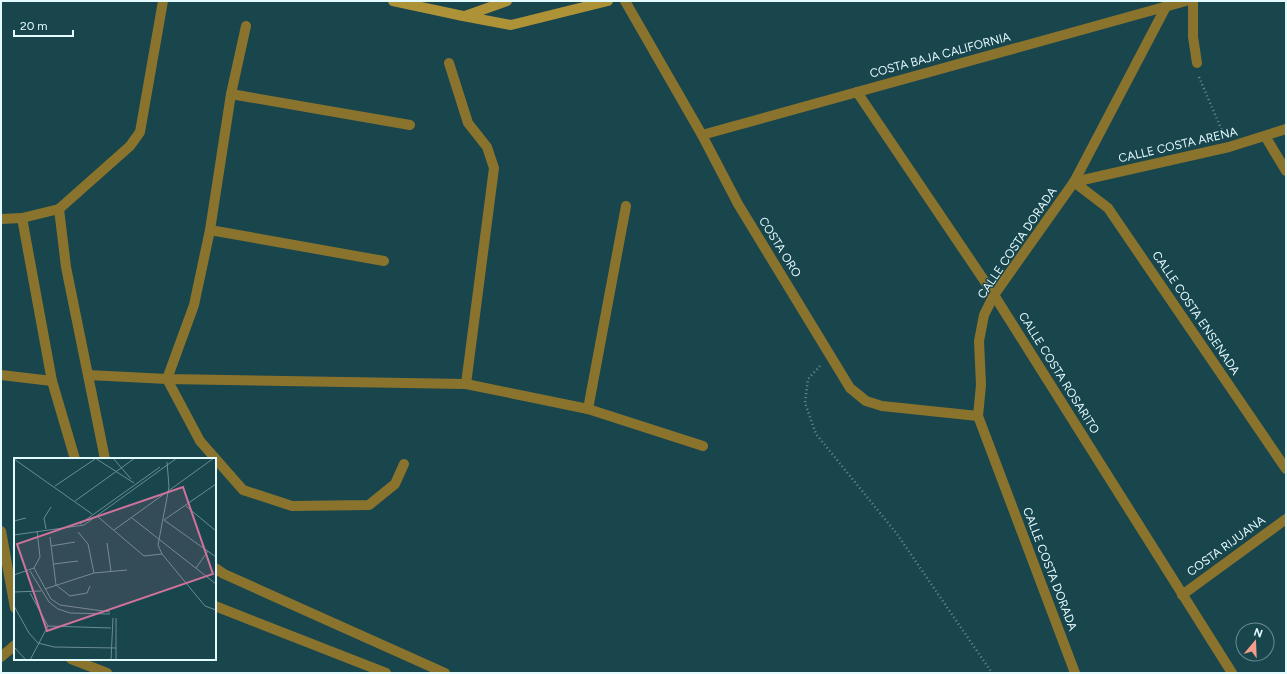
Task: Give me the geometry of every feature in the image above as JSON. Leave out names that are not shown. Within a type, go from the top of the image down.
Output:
[{"type":"main road","points":[[393,1],[511,25],[608,1]]},
{"type":"main road","points":[[463,16],[507,1]]},
{"type":"street","points":[[1,219],[22,218],[59,208],[130,146],[140,132],[163,1]]},
{"type":"street","name":"COSTA ORO","points":[[625,1],[702,135],[738,204],[850,388],[866,401],[882,406],[978,416]]},
{"type":"street","name":"COSTA BAJA CALIFORNIA","points":[[702,135],[1167,4],[1186,1]]},
{"type":"street","points":[[1194,1],[1193,37],[1197,63]]},
{"type":"street","name":"CALLE COSTA DORADA","points":[[1075,673],[978,416],[981,384],[979,341],[984,315],[994,295],[1074,182],[1167,4]]},
{"type":"street","points":[[215,458],[200,441],[168,379],[194,306],[210,230],[231,94],[246,26]]},
{"type":"street","points":[[449,63],[468,123],[487,147],[494,168],[466,384]]},
{"type":"street","name":"CALLE COSTA ROSARITO","points":[[857,92],[994,295],[1232,673]]},
{"type":"street","points":[[231,94],[410,125]]},
{"type":"street","name":"CALLE COSTA ARENA","points":[[1074,182],[1229,147],[1286,129]]},
{"type":"street","points":[[1265,136],[1286,171]]},
{"type":"street","name":"CALLE COSTA ENSENADA","points":[[1074,182],[1108,208],[1286,468]]},
{"type":"street","points":[[588,409],[626,206]]},
{"type":"street","points":[[59,208],[66,267],[105,458]]},
{"type":"street","points":[[22,218],[52,381],[74,458]]},
{"type":"street","points":[[210,230],[384,261]]},
{"type":"street","points":[[1,374],[52,381]]},
{"type":"street","points":[[88,375],[168,379],[466,384],[588,409],[703,446]]},
{"type":"street","points":[[216,459],[243,490],[292,506],[369,505],[395,484],[404,464]]},
{"type":"street","name":"COSTA RIJUANA","points":[[1182,595],[1286,518]]},
{"type":"street","points":[[1,531],[14,602]]},
{"type":"street","points":[[216,569],[224,574],[445,673]]},
{"type":"street","points":[[216,606],[386,673]]},
{"type":"street","points":[[1,657],[14,646]]},
{"type":"street","points":[[74,660],[107,673]]},
{"type":"path","points":[[1197,63],[1199,78],[1229,147]]},
{"type":"path","points":[[830,355],[808,379],[805,403],[816,434],[897,534],[992,673]]}]
